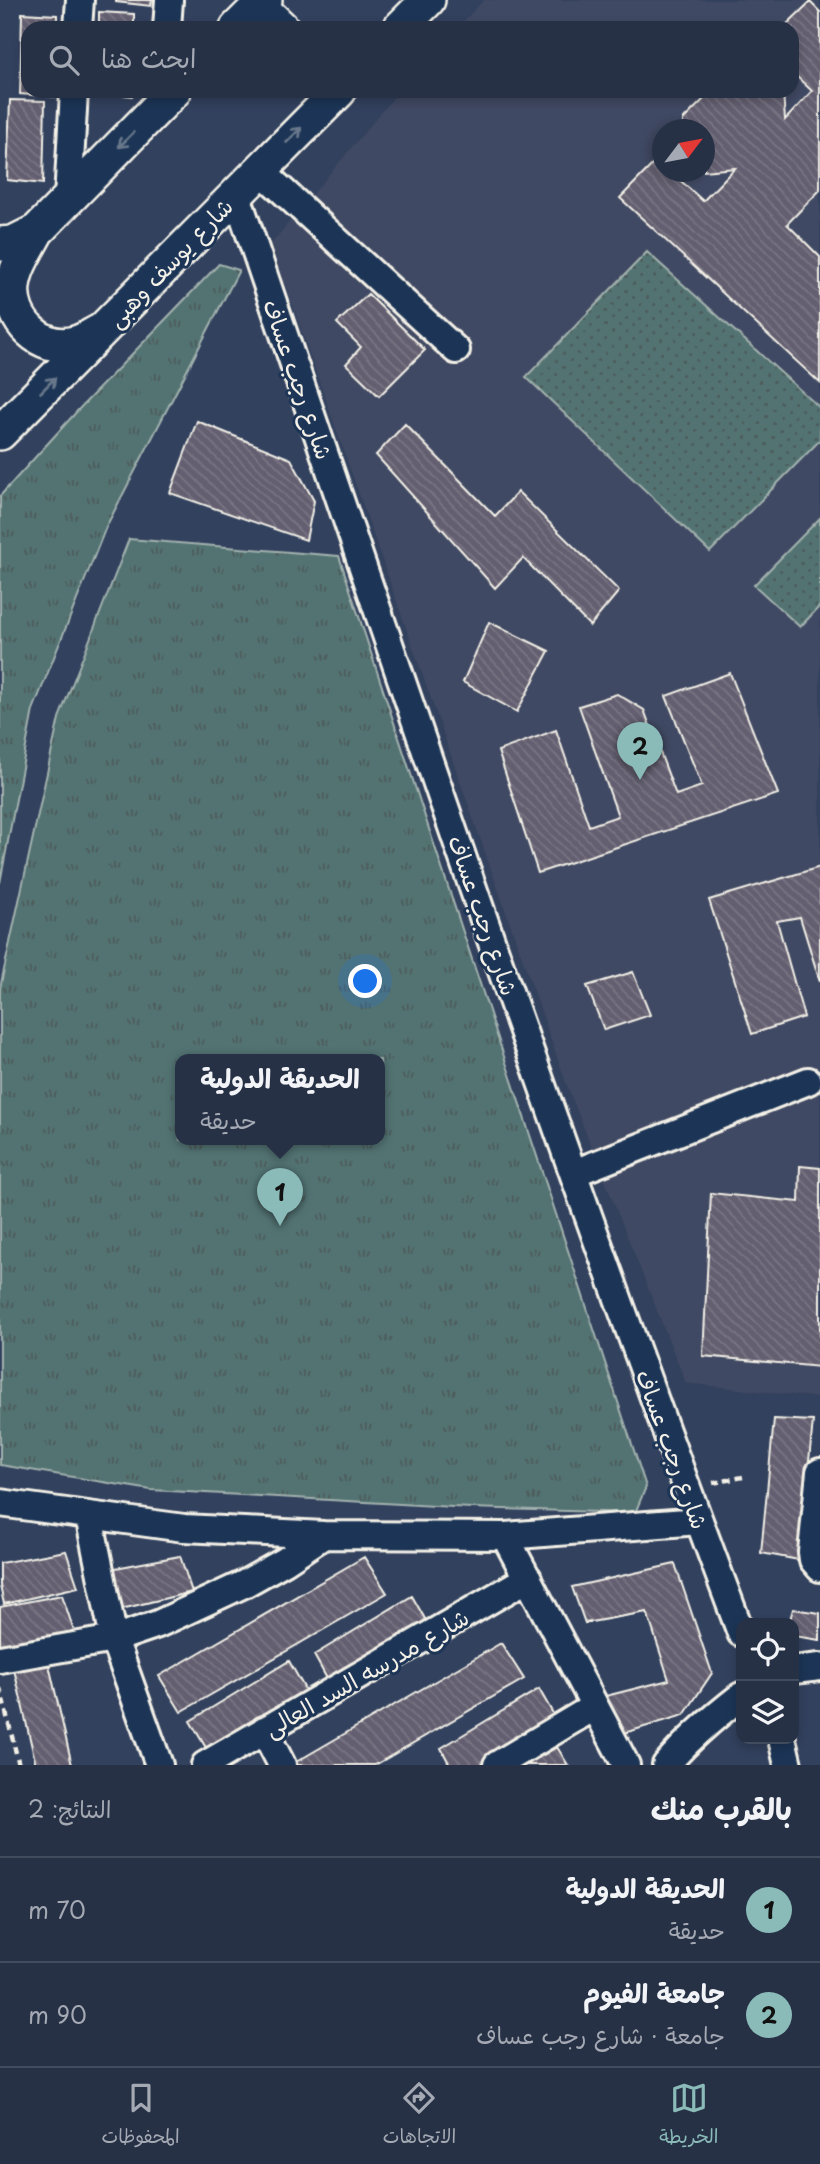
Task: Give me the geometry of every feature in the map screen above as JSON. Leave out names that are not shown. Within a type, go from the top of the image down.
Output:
[{"type":"main road","points":[[407,21],[428,0]]},
{"type":"main road","points":[[106,328],[76,343],[47,342],[24,325],[14,305],[13,283],[17,269],[37,231],[163,98]]},
{"type":"main road","name":"شارع يوسف وهبى","points":[[0,433],[332,98]]},
{"type":"main road","points":[[0,244],[13,243],[37,231]]},
{"type":"street","points":[[78,21],[80,0]]},
{"type":"street","points":[[168,21],[169,0]]},
{"type":"street","points":[[68,199],[74,98]]},
{"type":"street","points":[[260,170],[456,349]]},
{"type":"street","name":"شارع رجب عساف","points":[[236,193],[574,1174],[736,1620]]},
{"type":"street","points":[[574,1174],[808,1081]]},
{"type":"street","points":[[820,1472],[812,1552],[813,1560],[820,1568]]},
{"type":"street","points":[[0,1503],[184,1528],[324,1535],[505,1536],[699,1521]]},
{"type":"street","points":[[89,1516],[114,1639],[159,1765]]},
{"type":"street","points":[[0,1659],[114,1639],[158,1624],[223,1595],[285,1561],[324,1535]]},
{"type":"street","points":[[505,1536],[626,1765]]},
{"type":"street","name":"شارع مدرسه السد العالى","points":[[205,1765],[528,1578]]},
{"type":"street","points":[[799,1669],[820,1667]]},
{"type":"street","points":[[666,1765],[692,1737],[736,1700]]},
{"type":"street","points":[[498,1765],[594,1707]]},
{"type":"street","points":[[264,1730],[282,1765]]},
{"type":"street","points":[[783,1744],[788,1765]]},
{"type":"path","points":[[0,1688],[19,1765]]},
{"type":"shaded area","points":[[484,0],[820,0],[820,1398],[686,1383],[568,1088],[271,244],[393,98],[799,98],[799,21],[464,21]]},
{"type":"green space","points":[[647,252],[820,408],[820,440],[710,552],[526,377]]},
{"type":"green space","points":[[219,264],[239,270],[106,527],[33,710],[0,883],[0,496],[80,408]]},
{"type":"green space","points":[[820,518],[820,606],[800,627],[754,585]]},
{"type":"green space","points":[[129,539],[339,556],[646,1487],[635,1513],[471,1508],[151,1490],[0,1465],[0,988],[59,718]]},
{"type":"building","points":[[116,0],[152,0],[151,6]]},
{"type":"building","points":[[810,2],[820,12],[820,190],[787,224],[820,257],[820,383],[620,198],[652,165],[652,182],[682,182],[703,201],[735,168],[715,170],[715,119],[684,119],[705,98],[783,98],[785,120],[812,91],[799,79],[799,21],[790,21]]},
{"type":"building","points":[[99,12],[134,14],[134,21],[99,21]]},
{"type":"building","points":[[22,13],[57,15],[57,21],[22,21]]},
{"type":"building","points":[[10,100],[45,101],[43,184],[7,180]]},
{"type":"building","points":[[368,294],[425,350],[379,396],[346,364],[361,347],[337,323]]},
{"type":"building","points":[[197,421],[291,459],[314,501],[306,540],[170,493]]},
{"type":"building","points":[[405,424],[495,516],[518,492],[619,591],[590,626],[523,558],[495,588],[376,455]]},
{"type":"building","points":[[489,622],[549,651],[517,712],[463,682]]},
{"type":"building","points":[[730,673],[778,794],[538,873],[498,751],[556,730],[589,826],[618,816],[579,706],[617,694],[644,710],[676,795],[702,786],[666,696]]},
{"type":"building","points":[[820,867],[820,982],[800,917],[777,921],[804,1017],[752,1034],[709,900]]},
{"type":"building","points":[[633,972],[650,1015],[604,1030],[587,986]]},
{"type":"building","points":[[800,1166],[820,1168],[820,1367],[703,1356],[711,1193],[799,1202]]},
{"type":"building","points":[[774,1419],[813,1421],[799,1560],[761,1553]]},
{"type":"building","points":[[66,1551],[78,1587],[4,1604],[0,1586],[0,1563]]},
{"type":"building","points":[[180,1556],[192,1592],[117,1610],[110,1569]]},
{"type":"building","points":[[364,1557],[387,1593],[181,1712],[159,1676]]},
{"type":"building","points":[[675,1564],[712,1673],[684,1715],[618,1735],[602,1697],[669,1680],[647,1612],[585,1623],[572,1587]]},
{"type":"building","points":[[62,1595],[74,1631],[0,1648],[0,1607]]},
{"type":"building","points":[[412,1596],[429,1626],[331,1686],[314,1655]]},
{"type":"building","points":[[793,1609],[820,1613],[820,1640],[799,1637],[799,1618],[790,1618]]},
{"type":"building","points":[[501,1643],[524,1679],[375,1765],[298,1765],[296,1762]]},
{"type":"building","points":[[47,1656],[72,1765],[36,1765],[13,1665]]},
{"type":"building","points":[[289,1661],[306,1691],[208,1751],[190,1721]]},
{"type":"building","points":[[539,1689],[556,1719],[482,1765],[450,1765],[441,1748]]},
{"type":"building","points":[[557,1747],[568,1765],[526,1765]]},
{"type":"place","name":"جامعة الفيوم","points":[[640,780]]},
{"type":"place","name":"الحديقة الدولية","points":[[280,1226]]}]
